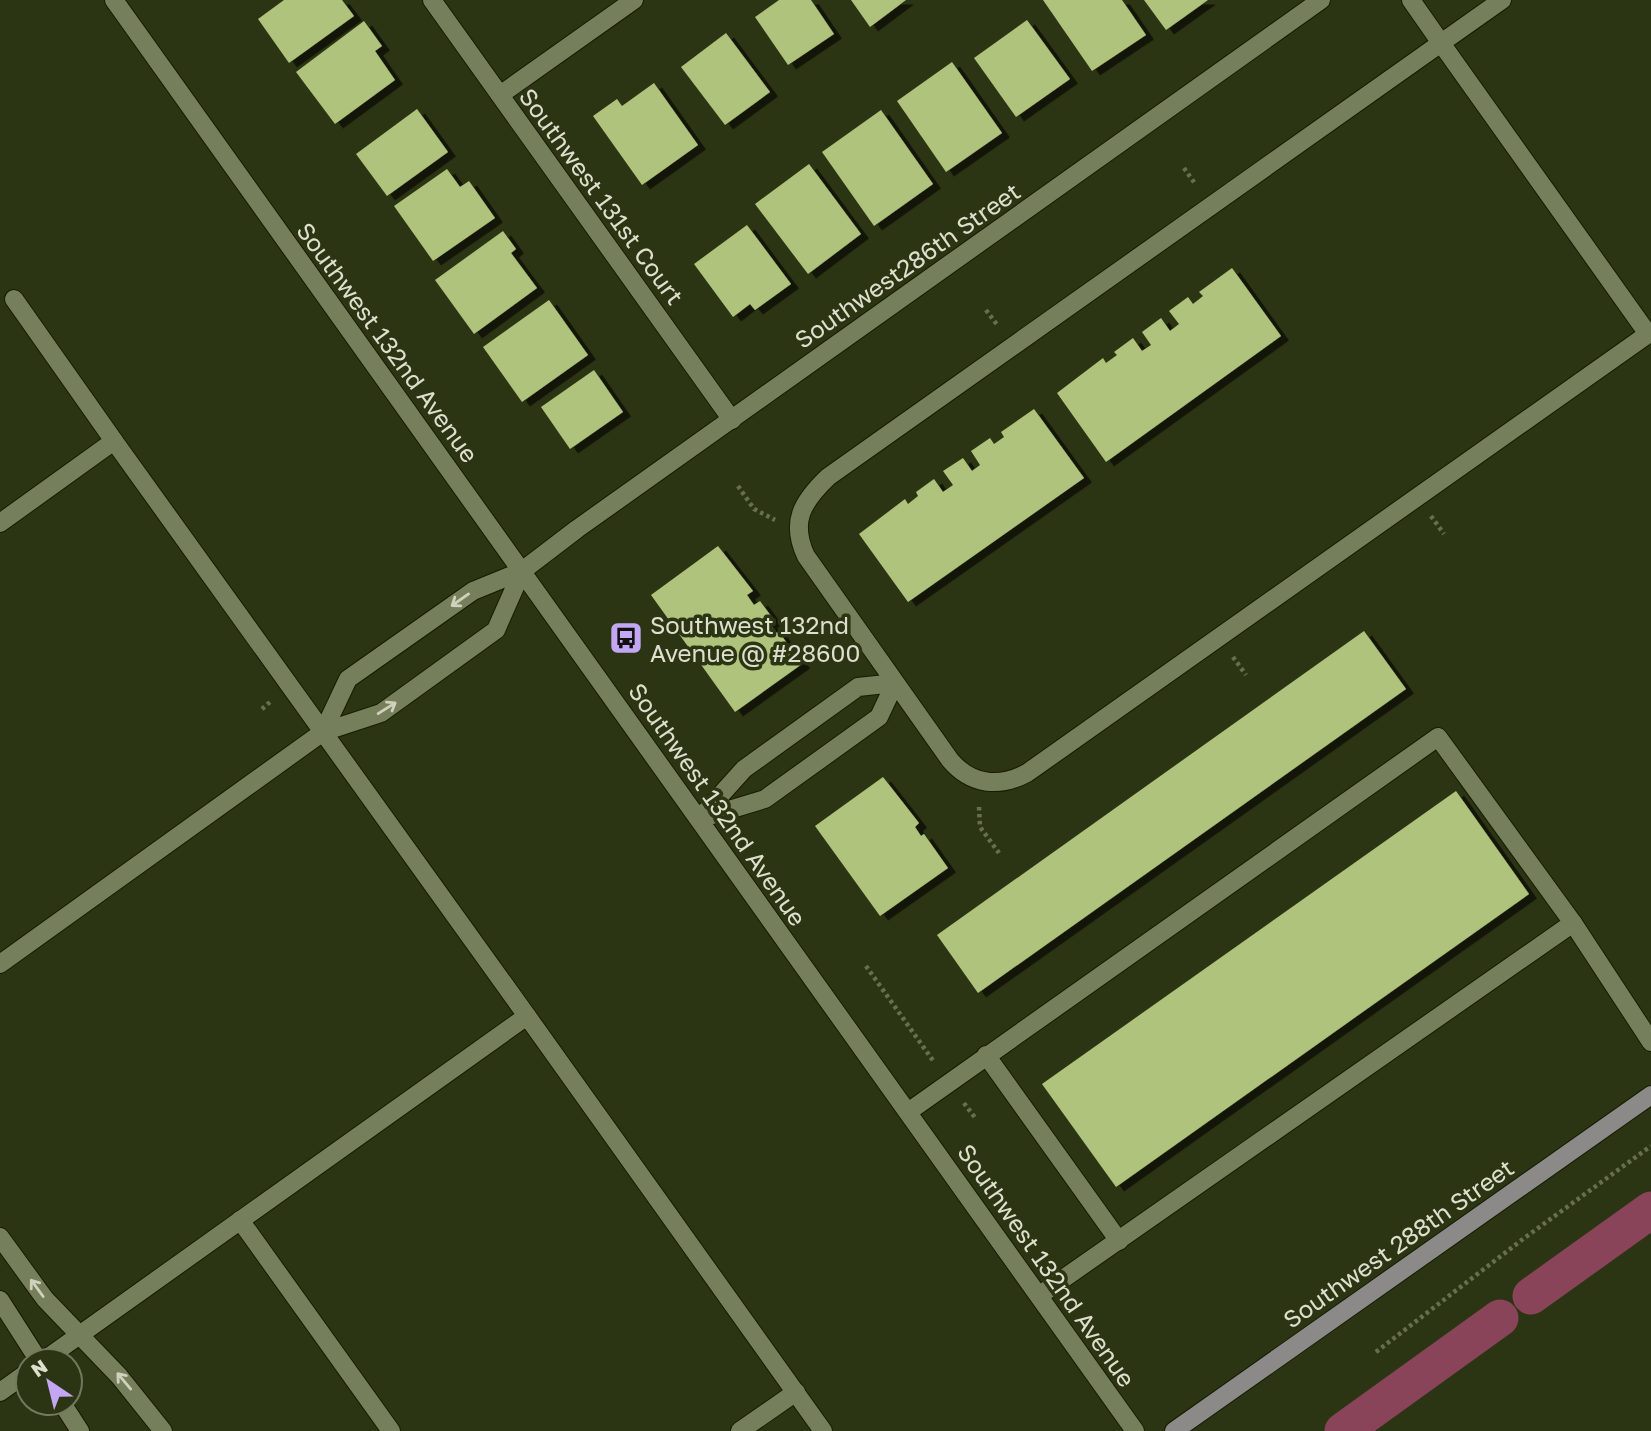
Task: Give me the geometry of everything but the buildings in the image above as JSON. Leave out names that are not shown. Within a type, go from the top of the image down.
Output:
[{"type":"main road","name":"Southwest 288th Street","points":[[1174,1431],[1651,1095]]},
{"type":"street","name":"Southwest 132nd Avenue","points":[[114,0],[1135,1431]]},
{"type":"street","name":"Southwest 131st Court","points":[[432,0],[732,420]]},
{"type":"street","points":[[500,95],[634,0]]},
{"type":"street","name":"Southwest286th Street","points":[[522,571],[1321,0]]},
{"type":"street","points":[[1411,0],[1441,43],[1649,333],[1041,764],[1017,778],[988,782],[965,775],[950,761],[806,556],[800,544],[799,521],[811,494],[828,477],[1441,43],[1502,0]]},
{"type":"street","points":[[14,299],[823,1431]]},
{"type":"street","points":[[0,523],[114,441]]},
{"type":"street","points":[[323,732],[348,679],[473,591],[522,571]]},
{"type":"street","points":[[0,964],[323,732],[381,713],[496,630],[522,571]]},
{"type":"street","points":[[699,819],[765,799],[879,717],[895,683]]},
{"type":"street","points":[[699,819],[744,769],[858,687],[895,683]]},
{"type":"street","points":[[908,1112],[1438,737],[1573,923],[1651,1042]]},
{"type":"street","points":[[1040,1295],[1573,923]]},
{"type":"street","points":[[62,1347],[527,1016]]},
{"type":"street","points":[[986,1055],[1119,1241]]},
{"type":"street","points":[[240,1220],[391,1431]]},
{"type":"street","points":[[0,1237],[45,1299],[119,1376],[163,1431]]},
{"type":"street","points":[[0,1300],[32,1347]]},
{"type":"street","points":[[740,1431],[796,1392]]},
{"type":"path","points":[[1184,168],[1201,192]]},
{"type":"path","points":[[986,310],[1002,332]]},
{"type":"path","points":[[738,486],[754,509]]},
{"type":"path","points":[[1427,510],[1444,534]]},
{"type":"path","points":[[1228,650],[1246,675]]},
{"type":"path","points":[[980,827],[999,852]]},
{"type":"path","points":[[866,966],[976,1119]]},
{"type":"path","points":[[1376,1352],[1651,1146]]},
{"type":"waterway","points":[[1531,1296],[1651,1210]]},
{"type":"waterway","points":[[1343,1431],[1500,1318]]},
{"type":"place","name":"Southwest 132nd Avenue @ #28600","points":[[626,638]]}]
